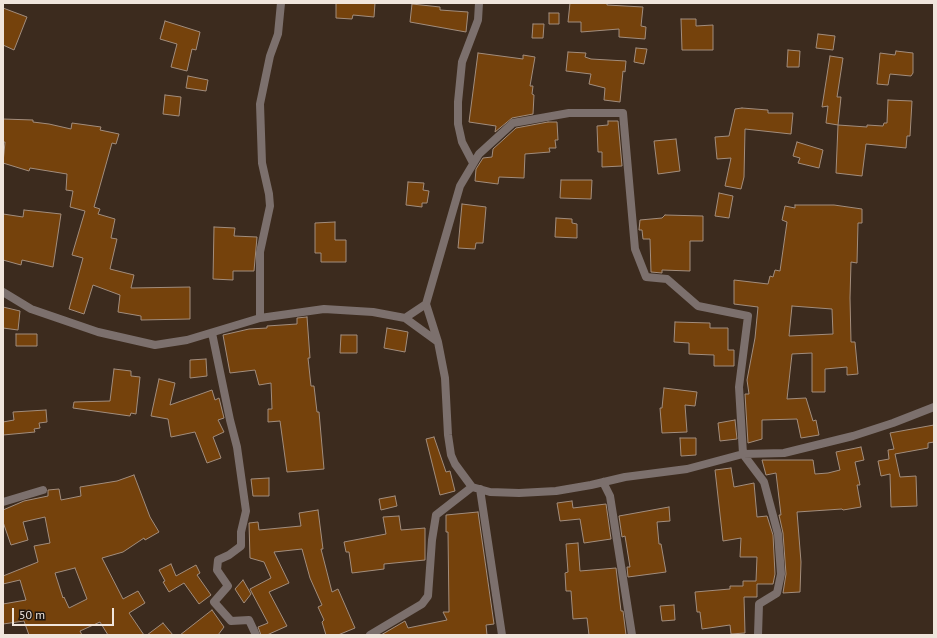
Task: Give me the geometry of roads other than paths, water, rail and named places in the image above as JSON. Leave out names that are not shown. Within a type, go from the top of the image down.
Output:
[{"type":"street","points":[[260,318],[260,252],[270,206],[269,194],[262,163],[260,104],[270,56],[278,34],[281,3]]},
{"type":"street","points":[[473,163],[462,142],[458,124],[459,90],[462,62],[478,20],[479,3]]},
{"type":"street","points":[[758,635],[759,604],[777,593],[780,586],[778,534],[764,482],[743,454],[739,387],[748,316],[698,306],[667,279],[646,277],[635,249],[623,113],[569,113],[512,123],[479,154],[460,186],[426,304],[438,342],[445,378],[451,455],[458,469],[476,488],[490,492],[519,493],[556,491],[625,477],[687,469],[743,454],[784,453],[828,443],[893,423],[934,407]]},
{"type":"street","points":[[3,292],[31,309],[98,332],[129,340],[155,344],[173,343],[260,318],[324,309],[373,312],[405,318],[438,342]]},
{"type":"street","points":[[405,318],[426,304]]},
{"type":"street","points":[[212,333],[237,447],[246,511],[241,532],[240,546],[229,555],[218,560],[217,570],[228,586],[214,602],[231,621],[249,620],[256,635]]},
{"type":"street","points":[[603,482],[610,496],[632,635]]},
{"type":"street","points":[[370,635],[418,607],[428,596],[432,540],[436,515],[476,488]]},
{"type":"street","points":[[476,488],[502,635]]},
{"type":"street","points":[[3,502],[44,490]]}]
